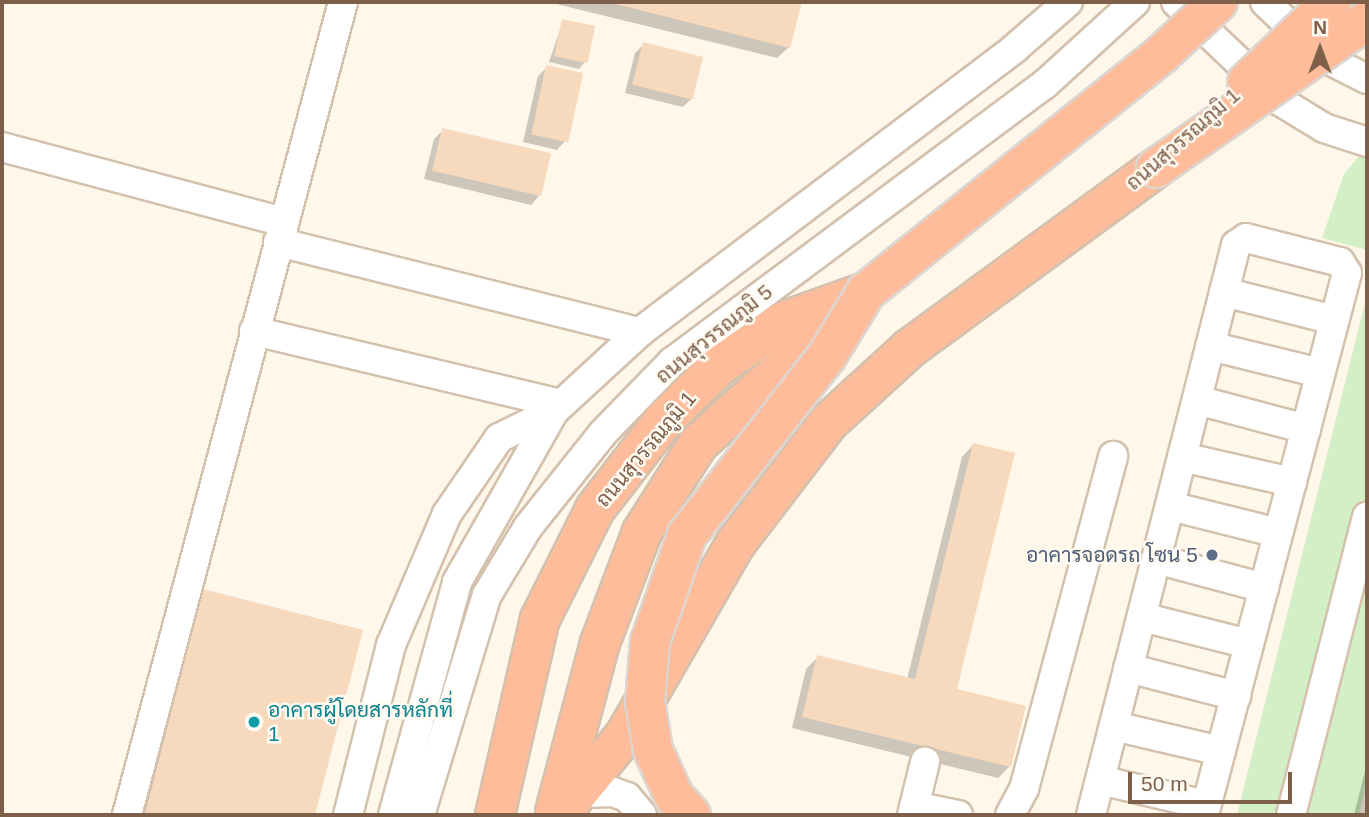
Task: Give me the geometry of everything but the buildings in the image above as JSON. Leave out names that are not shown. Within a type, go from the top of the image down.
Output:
[{"type":"highway","name":"ถนนสุวรรณภูมิ 1","points":[[562,810],[600,643],[642,532],[698,444],[866,292],[1162,54],[1218,2]]},
{"type":"highway","name":"ถนนสุวรรณภูมิ 1","points":[[562,810],[625,735],[736,543],[829,422],[910,348],[1156,168],[1331,2]]},
{"type":"highway","points":[[1156,168],[1367,20]]},
{"type":"highway","name":"ถนนสุวรรณภูมิ 1","points":[[495,815],[540,619],[595,509],[664,420],[719,366],[782,322],[866,292]]},
{"type":"highway","name":"ถนนสุวรรณภูมิ 1","points":[[691,815],[674,796],[653,750],[645,701],[650,642],[687,535],[827,356],[866,292]]},
{"type":"street","points":[[127,815],[280,232],[344,2]]},
{"type":"street","name":"ถนนสุวรรณภูมิ 5","points":[[348,815],[391,645],[447,514],[474,467],[499,438],[558,408],[640,332],[1015,48],[1068,2]]},
{"type":"street","name":"ถนนสุวรรณภูมิ 5","points":[[420,815],[487,595],[528,527],[603,433],[672,362],[1044,85],[1135,2]]},
{"type":"street","points":[[1176,2],[1280,101],[1324,128],[1367,142]]},
{"type":"street","points":[[1265,2],[1323,57],[1367,79]]},
{"type":"street","points":[[2,147],[280,232],[640,332]]},
{"type":"street","points":[[1091,815],[1236,244],[1246,238],[1345,265],[1306,429],[1205,810],[1100,780]]},
{"type":"street","points":[[1224,292],[1334,320]]},
{"type":"street","points":[[254,331],[558,408]]},
{"type":"street","points":[[1210,346],[1320,373]]},
{"type":"street","points":[[1196,400],[1306,429]]},
{"type":"street","name":"ถนนสุวรรณภูมิ 5","points":[[393,815],[457,582],[558,408]]},
{"type":"street","points":[[1010,815],[1024,789],[1113,456]]},
{"type":"street","points":[[1182,457],[1292,482]]},
{"type":"street","points":[[1170,506],[1278,533]]},
{"type":"street","points":[[1291,815],[1367,517]]},
{"type":"street","points":[[1156,559],[1264,588]]},
{"type":"street","points":[[1142,617],[1249,644]]},
{"type":"street","points":[[1128,668],[1236,695]]},
{"type":"street","points":[[1114,726],[1221,751]]},
{"type":"street","points":[[925,761],[913,811],[958,815]]},
{"type":"street","points":[[562,810],[599,790],[620,794],[647,813]]},
{"type":"green space","points":[[1359,156],[1367,159],[1367,250],[1322,238],[1344,174]]},
{"type":"green space","points":[[1367,295],[1367,779],[1359,815],[1237,815]]},
{"type":"place","name":"อาคารจอดรถ โซน 5","points":[[1212,555]]},
{"type":"place","name":"อาคารผู้โดยสารหลักที่ 1","points":[[254,722]]}]
